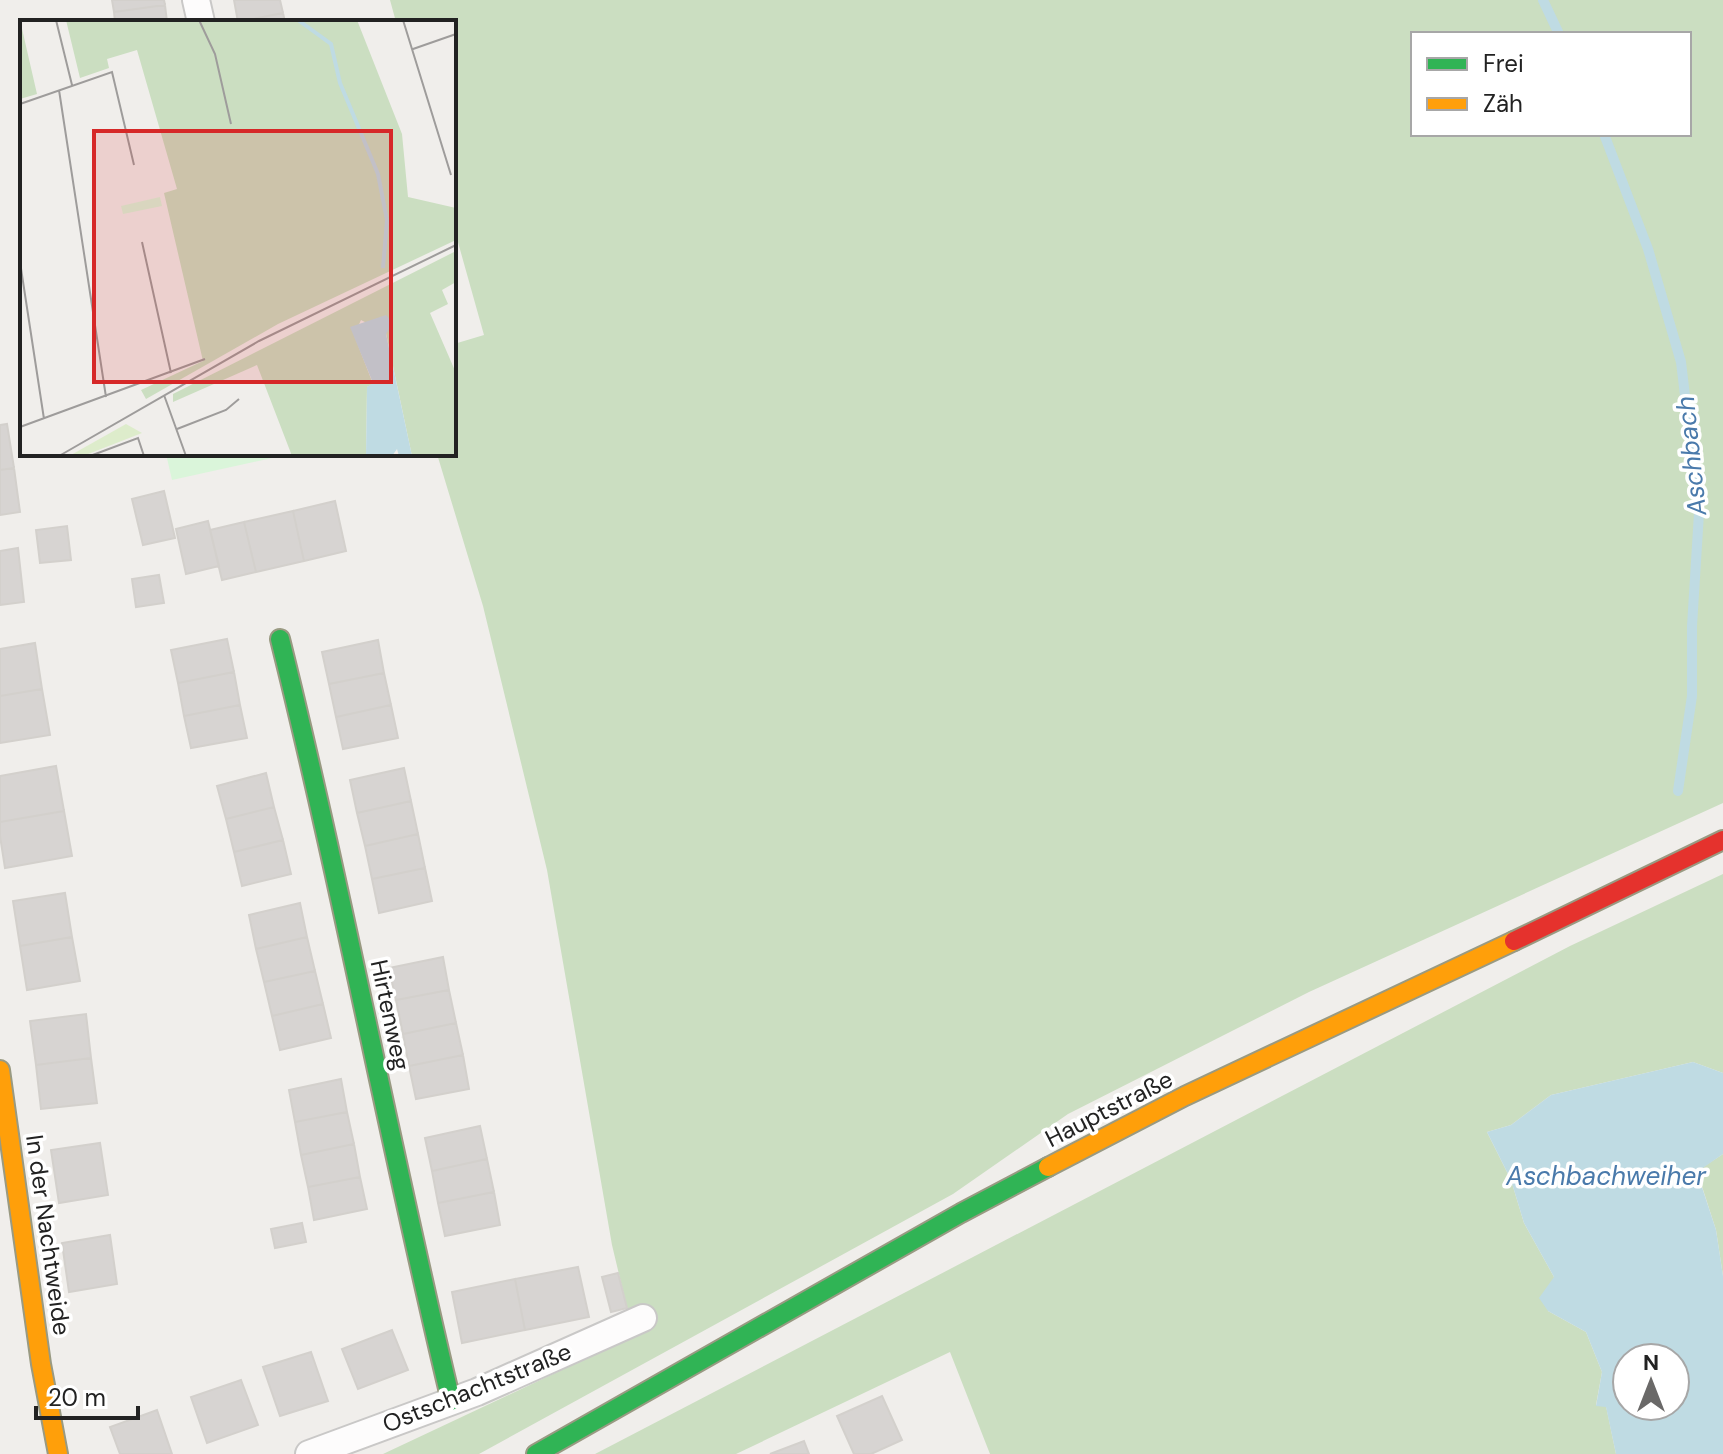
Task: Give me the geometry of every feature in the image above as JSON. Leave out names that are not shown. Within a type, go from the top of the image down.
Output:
[{"type":"main road","name":"Hirtenweg","points":[[280,639],[451,1401]]},
{"type":"main road","name":"Hauptstraße","points":[[536,1454],[961,1213],[1171,1103],[1723,840]]},
{"type":"main road","name":"In der Nachtweide","points":[[0,1070],[41,1364],[58,1454]]},
{"type":"street","points":[[196,0],[201,20]]},
{"type":"street","name":"Ostschachtstraße","points":[[309,1454],[477,1392],[643,1318]]},
{"type":"green space","points":[[390,0],[1723,0],[1723,803],[1309,992],[1068,1114],[953,1194],[479,1454],[383,1454],[636,1335],[612,1245],[547,870],[483,606],[438,456],[456,456],[456,343],[484,335],[456,235],[456,20],[395,20]]},
{"type":"green space","points":[[166,456],[281,456],[172,480]]},
{"type":"green space","points":[[1723,874],[1723,1073],[1693,1062],[1551,1095],[1511,1125],[1487,1132],[1511,1180],[1524,1223],[1554,1277],[1548,1311],[1586,1332],[1602,1372],[1596,1405],[1606,1406],[1616,1454],[990,1454],[950,1352],[736,1454],[595,1454],[1570,946]]},
{"type":"green space","points":[[1723,1154],[1723,1276],[1716,1230],[1697,1171]]},
{"type":"water","name":"Aschbachweiher","points":[[1693,1062],[1723,1073],[1723,1154],[1697,1172],[1716,1230],[1723,1276],[1723,1454],[1616,1454],[1606,1407],[1596,1406],[1602,1372],[1586,1332],[1548,1311],[1539,1298],[1554,1277],[1524,1223],[1511,1180],[1487,1132],[1511,1125],[1551,1095]]},
{"type":"building","points":[[112,0],[164,0],[165,5],[114,12]]},
{"type":"building","points":[[234,0],[280,0],[283,13],[238,20]]},
{"type":"building","points":[[165,5],[167,20],[115,20],[114,12]]},
{"type":"building","points":[[283,13],[285,20],[248,20]]},
{"type":"building","points":[[7,424],[14,468],[0,470],[0,425]]},
{"type":"building","points":[[14,468],[20,512],[0,515],[0,470]]},
{"type":"building","points":[[164,491],[175,538],[143,545],[132,499]]},
{"type":"building","points":[[335,501],[346,551],[304,561],[293,511]]},
{"type":"building","points":[[293,511],[304,561],[256,572],[244,522]]},
{"type":"building","points":[[208,521],[219,566],[186,574],[176,529]]},
{"type":"building","points":[[244,522],[256,572],[222,580],[210,530]]},
{"type":"building","points":[[67,526],[71,560],[40,563],[36,530]]},
{"type":"building","points":[[18,548],[24,602],[0,605],[0,551]]},
{"type":"building","points":[[159,575],[164,603],[136,607],[132,579]]},
{"type":"building","points":[[227,639],[234,672],[178,683],[171,650]]},
{"type":"building","points":[[378,640],[384,673],[329,684],[322,652]]},
{"type":"building","points":[[35,643],[42,689],[0,696],[0,649]]},
{"type":"building","points":[[234,672],[240,705],[184,716],[178,683]]},
{"type":"building","points":[[384,673],[391,705],[336,717],[329,684]]},
{"type":"building","points":[[42,689],[50,735],[0,743],[0,696]]},
{"type":"building","points":[[240,705],[247,738],[191,748],[184,716]]},
{"type":"building","points":[[391,705],[398,738],[343,749],[336,717]]},
{"type":"building","points":[[56,766],[64,811],[0,822],[0,776]]},
{"type":"building","points":[[404,768],[411,801],[357,813],[350,780]]},
{"type":"building","points":[[266,773],[274,807],[226,819],[217,786]]},
{"type":"building","points":[[411,801],[418,834],[365,846],[357,813]]},
{"type":"building","points":[[274,807],[283,840],[234,852],[226,819]]},
{"type":"building","points":[[64,811],[72,856],[5,868],[0,822]]},
{"type":"building","points":[[418,834],[425,868],[372,879],[365,846]]},
{"type":"building","points":[[283,840],[291,874],[242,886],[234,852]]},
{"type":"building","points":[[425,868],[432,901],[379,913],[372,879]]},
{"type":"building","points":[[65,893],[72,937],[20,946],[13,901]]},
{"type":"building","points":[[300,903],[307,937],[256,949],[249,915]]},
{"type":"building","points":[[72,937],[80,981],[27,990],[20,946]]},
{"type":"building","points":[[307,937],[315,971],[264,982],[256,949]]},
{"type":"building","points":[[443,957],[449,990],[396,1000],[389,968]]},
{"type":"building","points":[[315,971],[323,1004],[272,1016],[264,982]]},
{"type":"building","points":[[449,990],[456,1023],[403,1034],[396,1000]]},
{"type":"building","points":[[323,1004],[331,1038],[280,1050],[272,1016]]},
{"type":"building","points":[[86,1014],[91,1058],[36,1065],[30,1021]]},
{"type":"building","points":[[456,1023],[463,1055],[409,1066],[403,1034]]},
{"type":"building","points":[[463,1055],[469,1089],[416,1099],[409,1066]]},
{"type":"building","points":[[91,1058],[97,1103],[41,1109],[36,1065]]},
{"type":"building","points":[[341,1079],[347,1112],[295,1122],[289,1090]]},
{"type":"building","points":[[347,1112],[354,1144],[301,1155],[295,1122]]},
{"type":"building","points":[[480,1126],[487,1159],[432,1171],[425,1138]]},
{"type":"building","points":[[100,1143],[108,1195],[59,1203],[51,1150]]},
{"type":"building","points":[[354,1144],[360,1177],[308,1187],[301,1155]]},
{"type":"building","points":[[487,1159],[494,1192],[438,1203],[432,1171]]},
{"type":"building","points":[[360,1177],[367,1209],[314,1220],[308,1187]]},
{"type":"building","points":[[494,1192],[500,1225],[445,1236],[438,1203]]},
{"type":"building","points":[[302,1223],[306,1242],[275,1248],[271,1229]]},
{"type":"building","points":[[110,1235],[117,1284],[69,1292],[62,1243]]},
{"type":"building","points":[[578,1267],[589,1317],[525,1330],[515,1279]]},
{"type":"building","points":[[618,1273],[627,1308],[611,1312],[602,1277]]},
{"type":"building","points":[[515,1279],[525,1330],[462,1343],[452,1292]]},
{"type":"building","points":[[392,1330],[408,1370],[358,1389],[342,1349]]},
{"type":"building","points":[[311,1352],[328,1401],[280,1416],[263,1367]]},
{"type":"building","points":[[241,1380],[258,1425],[207,1443],[191,1397]]},
{"type":"building","points":[[882,1396],[902,1440],[871,1454],[854,1454],[837,1416]]},
{"type":"building","points":[[157,1410],[172,1454],[120,1454],[110,1427]]},
{"type":"building","points":[[804,1441],[809,1454],[770,1454]]},
{"type":"waterway","name":"Aschbach","points":[[1543,0],[1558,32]]},
{"type":"waterway","name":"Aschbach","points":[[1605,136],[1648,249],[1681,362],[1699,513],[1692,626],[1692,696],[1678,791]]},
{"type":"traffic: fast","points":[[280,639],[451,1401]]},
{"type":"traffic: fast","points":[[536,1454],[961,1213],[1048,1167]]},
{"type":"traffic: slow","points":[[1048,1167],[1185,1096],[1514,941]]},
{"type":"traffic: slow","points":[[0,1070],[41,1364],[58,1454]]},
{"type":"traffic: jam","points":[[1514,941],[1723,840]]}]
